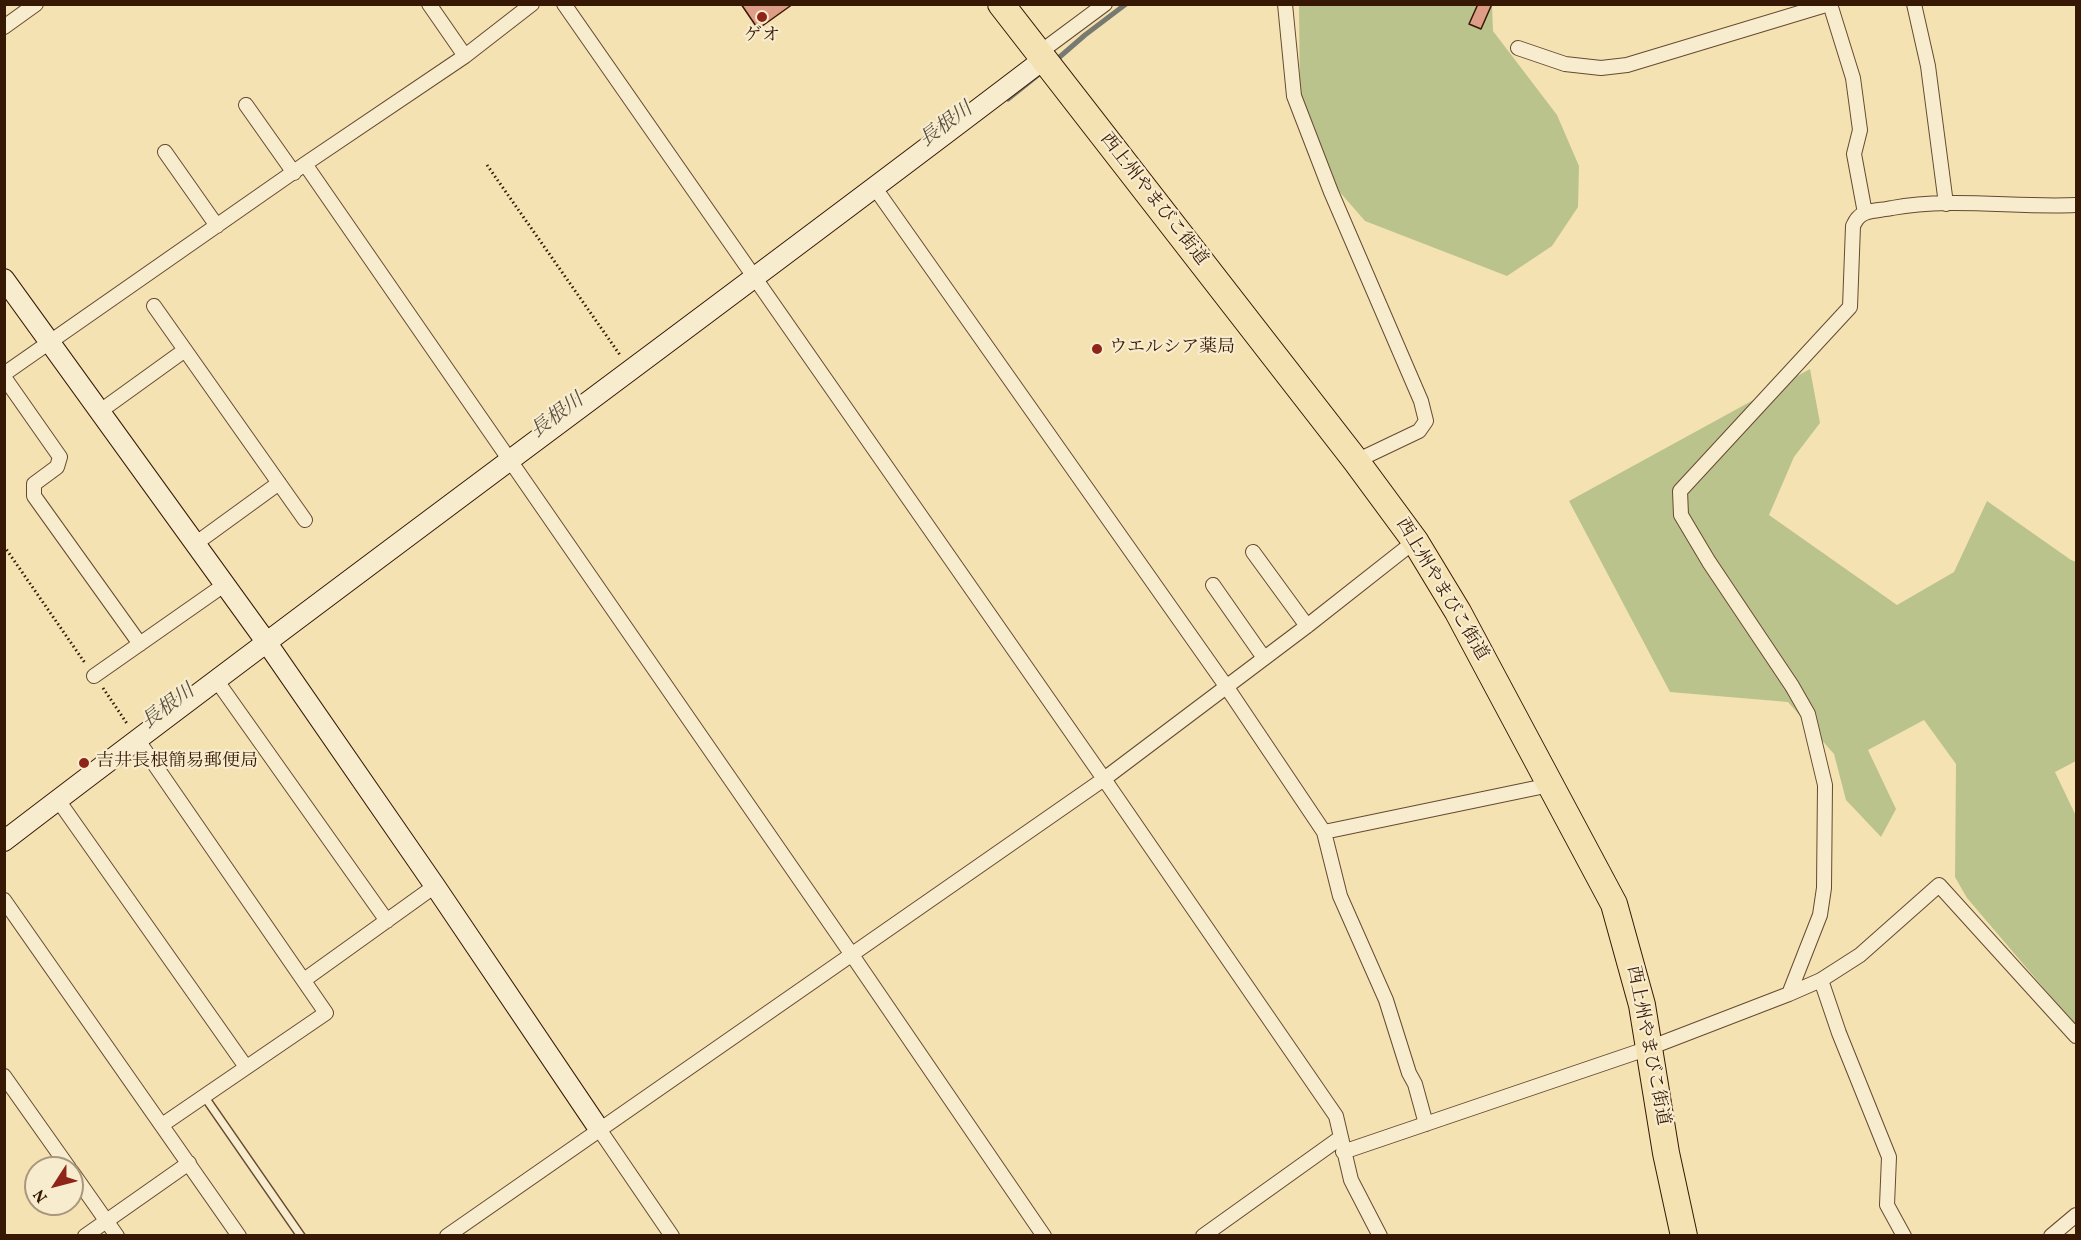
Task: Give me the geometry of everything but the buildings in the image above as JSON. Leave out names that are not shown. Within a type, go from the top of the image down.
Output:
[{"type":"highway","name":"西上州やまびこ街道","points":[[1001,4],[1356,461],[1415,541],[1458,612],[1614,904],[1642,1005],[1666,1153],[1684,1236]]},
{"type":"street","points":[[4,27],[36,4]]},
{"type":"street","points":[[429,4],[465,56]]},
{"type":"street","points":[[140,644],[34,496],[34,484],[57,467],[60,457],[4,375],[465,56],[532,4]]},
{"type":"street","points":[[564,4],[1336,1116],[1351,1180],[1380,1236]]},
{"type":"street","points":[[4,840],[875,188],[1105,4]]},
{"type":"street","points":[[1285,4],[1294,96],[1331,192],[1421,401],[1426,421],[1419,431],[1356,461]]},
{"type":"street","points":[[1518,48],[1565,64],[1601,68],[1627,65],[1830,4],[1853,78],[1860,130],[1854,154],[1865,213]]},
{"type":"street","points":[[1914,4],[1928,66],[1946,204]]},
{"type":"street","points":[[246,105],[300,169],[510,462],[1044,1236]]},
{"type":"street","points":[[165,152],[217,226]]},
{"type":"street","points":[[875,188],[1226,686],[1324,832],[1340,896],[1386,1000],[1409,1073],[1415,1084],[1426,1124]]},
{"type":"street","points":[[1789,994],[1820,915],[1824,888],[1825,785],[1808,714],[1680,515],[1680,491],[1850,307],[1853,226],[1856,219],[1865,213],[1907,205],[2041,207],[2076,205]]},
{"type":"street","points":[[4,279],[267,643],[672,1236]]},
{"type":"street","points":[[154,306],[305,520]]},
{"type":"street","points":[[99,412],[185,350]]},
{"type":"street","points":[[195,544],[279,483]]},
{"type":"street","points":[[447,1236],[1104,779],[1307,626],[1415,541]]},
{"type":"street","points":[[1253,552],[1307,626]]},
{"type":"street","points":[[94,676],[225,585]]},
{"type":"street","points":[[1213,585],[1264,658]]},
{"type":"street","points":[[216,681],[387,921]]},
{"type":"street","points":[[137,739],[326,1013],[162,1125]]},
{"type":"street","points":[[1324,832],[1550,784]]},
{"type":"street","points":[[58,800],[246,1067]]},
{"type":"street","points":[[1343,1152],[1649,1048],[1821,980],[1860,955],[1939,885],[2076,1036]]},
{"type":"street","points":[[304,980],[435,886]]},
{"type":"street","points":[[4,900],[239,1236]]},
{"type":"street","points":[[1821,980],[1839,1033],[1889,1157],[1887,1205],[1904,1236]]},
{"type":"street","points":[[4,1076],[61,1156]]},
{"type":"street","points":[[1203,1236],[1340,1138]]},
{"type":"street","points":[[85,1236],[189,1163]]},
{"type":"street","points":[[84,1189],[117,1236]]},
{"type":"street","points":[[2051,1236],[2076,1215]]},
{"type":"lane","points":[[204,1096],[301,1236]]},
{"type":"path","points":[[487,165],[631,371]]},
{"type":"path","points":[[4,546],[137,739]]},
{"type":"green space","points":[[1299,5],[1492,5],[1493,31],[1557,115],[1579,166],[1578,207],[1552,246],[1507,276],[1365,221],[1331,182],[1300,109]]},
{"type":"green space","points":[[1810,369],[1820,423],[1794,457],[1769,515],[1897,605],[1954,572],[1987,501],[2076,562],[2076,761],[2055,772],[2076,816],[2076,1026],[1967,898],[1955,877],[1956,764],[1924,720],[1868,750],[1896,809],[1881,837],[1846,800],[1834,754],[1788,702],[1670,692],[1569,501]]},
{"type":"waterway","name":"長根川","points":[[1055,61],[1126,4]]},
{"type":"waterway","name":"長根川","points":[[1008,99],[1043,71]]},
{"type":"place","name":"ゲオ","points":[[762,17]]},
{"type":"place","name":"ウエルシア薬局","points":[[1097,349]]},
{"type":"place","name":"吉井長根簡易郵便局","points":[[84,763]]}]
